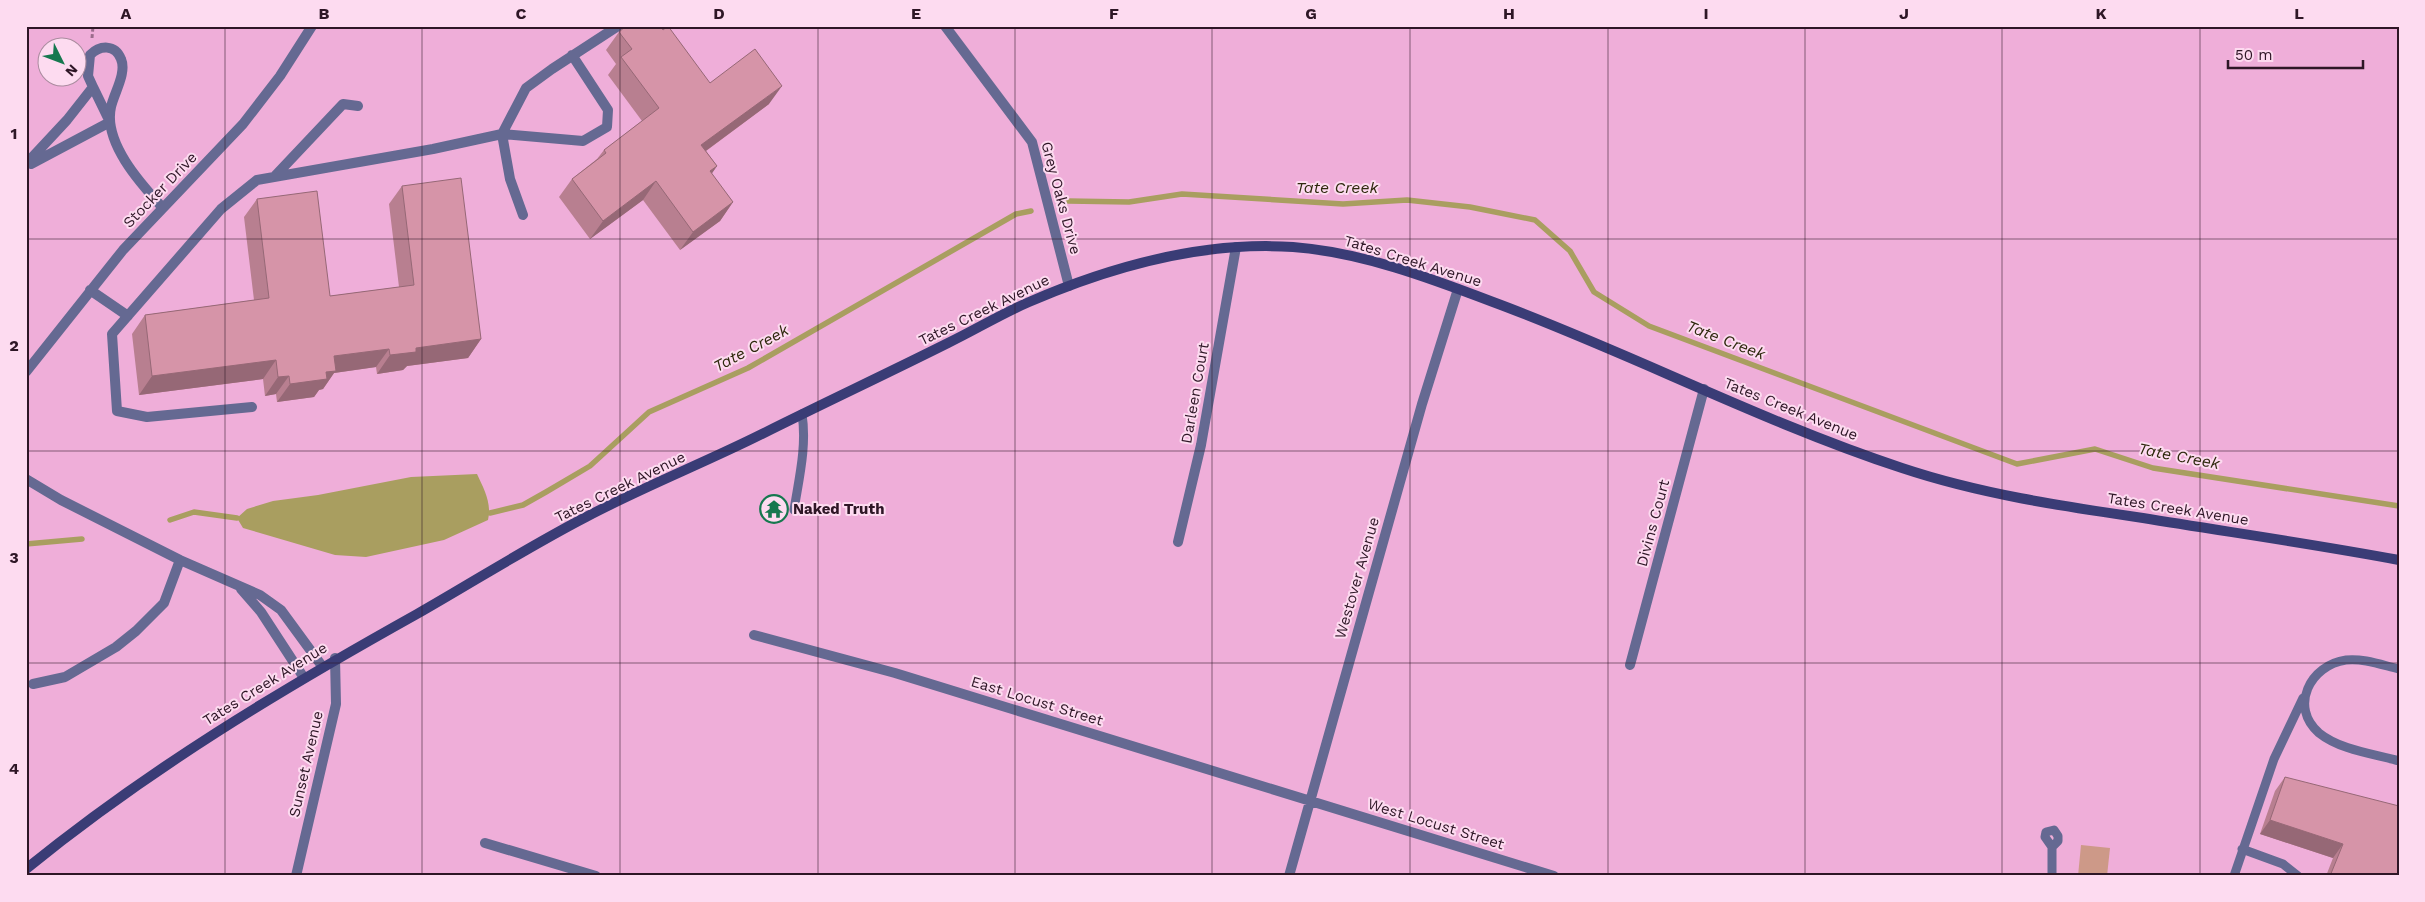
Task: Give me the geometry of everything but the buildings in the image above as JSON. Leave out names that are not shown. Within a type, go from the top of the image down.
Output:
[{"type":"main road","name":"Tates Creek Avenue","points":[[26,869],[144,779],[322,666],[586,517],[954,341],[1024,304],[1069,286],[1167,256],[1236,247],[1300,248],[1345,255],[1458,289],[1570,332],[1853,451],[1928,476],[1978,489],[2057,505],[2399,560]]},
{"type":"street","name":"Stocker Drive","points":[[26,372],[90,290],[162,207],[205,165],[250,116],[280,76],[312,26]]},
{"type":"street","points":[[523,215],[510,179],[502,134],[526,88],[572,55],[618,26]]},
{"type":"street","name":"Grey Oaks Drive","points":[[945,26],[1032,142],[1069,286]]},
{"type":"street","points":[[110,122],[111,106],[122,64],[118,54],[110,48],[100,48],[90,55],[88,76],[110,122],[114,137],[131,170],[162,207]]},
{"type":"street","points":[[252,407],[147,417],[117,411],[112,334],[221,209],[257,180],[433,149],[502,134],[583,141],[606,127],[608,110],[572,55]]},
{"type":"street","points":[[26,165],[67,120],[93,87]]},
{"type":"street","points":[[275,176],[343,104],[358,106]]},
{"type":"street","points":[[26,165],[110,122]]},
{"type":"street","name":"Darleen Court","points":[[1178,542],[1200,445],[1236,247]]},
{"type":"street","name":"Westover Avenue","points":[[1288,876],[1422,404],[1458,289]]},
{"type":"street","points":[[90,290],[128,316]]},
{"type":"street","name":"Divins Court","points":[[1630,665],[1704,389]]},
{"type":"street","points":[[26,479],[60,500],[180,560],[238,587],[260,594],[281,610],[322,666]]},
{"type":"street","points":[[34,684],[65,677],[116,646],[136,631],[164,603],[180,560]]},
{"type":"street","points":[[238,587],[261,612],[304,678]]},
{"type":"street","name":"East Locust Street","points":[[754,635],[904,676],[1309,800]]},
{"type":"street","name":"Sunset Avenue","points":[[296,876],[336,704],[335,658]]},
{"type":"street","name":"West Locust Street","points":[[1309,800],[1554,876]]},
{"type":"street","points":[[485,843],[596,876]]},
{"type":"lane","points":[[794,510],[803,450],[804,430],[802,414]]},
{"type":"lane","points":[[2234,876],[2274,759],[2316,674],[2336,662],[2360,660],[2399,669]]},
{"type":"lane","points":[[2305,694],[2307,715],[2320,733],[2330,740],[2354,749],[2399,761]]},
{"type":"lane","points":[[2052,847],[2052,876]]},
{"type":"lane","points":[[2242,849],[2284,864],[2298,876]]},
{"type":"shaded area","points":[[477,474],[488,502],[488,520],[444,540],[366,557],[335,555],[243,528],[237,518],[247,509],[273,501],[318,495],[411,477]]},
{"type":"shaded area","points":[[2081,845],[2110,848],[2107,876],[2078,876]]},
{"type":"waterway","name":"Tate Creek","points":[[1068,201],[1129,202],[1182,194],[1343,204],[1407,200],[1470,207],[1535,220],[1570,251],[1594,292],[1649,326],[2017,464],[2095,449],[2153,468],[2399,506]]},
{"type":"waterway","name":"Tate Creek","points":[[490,513],[523,505],[590,466],[649,412],[748,368],[1016,214],[1031,211]]},
{"type":"waterway","name":"Tate Creek","points":[[170,520],[194,512],[237,518]]},
{"type":"waterway","name":"Tate Creek","points":[[26,544],[82,539]]},
{"type":"place","name":"Naked Truth","points":[[774,509]]}]
